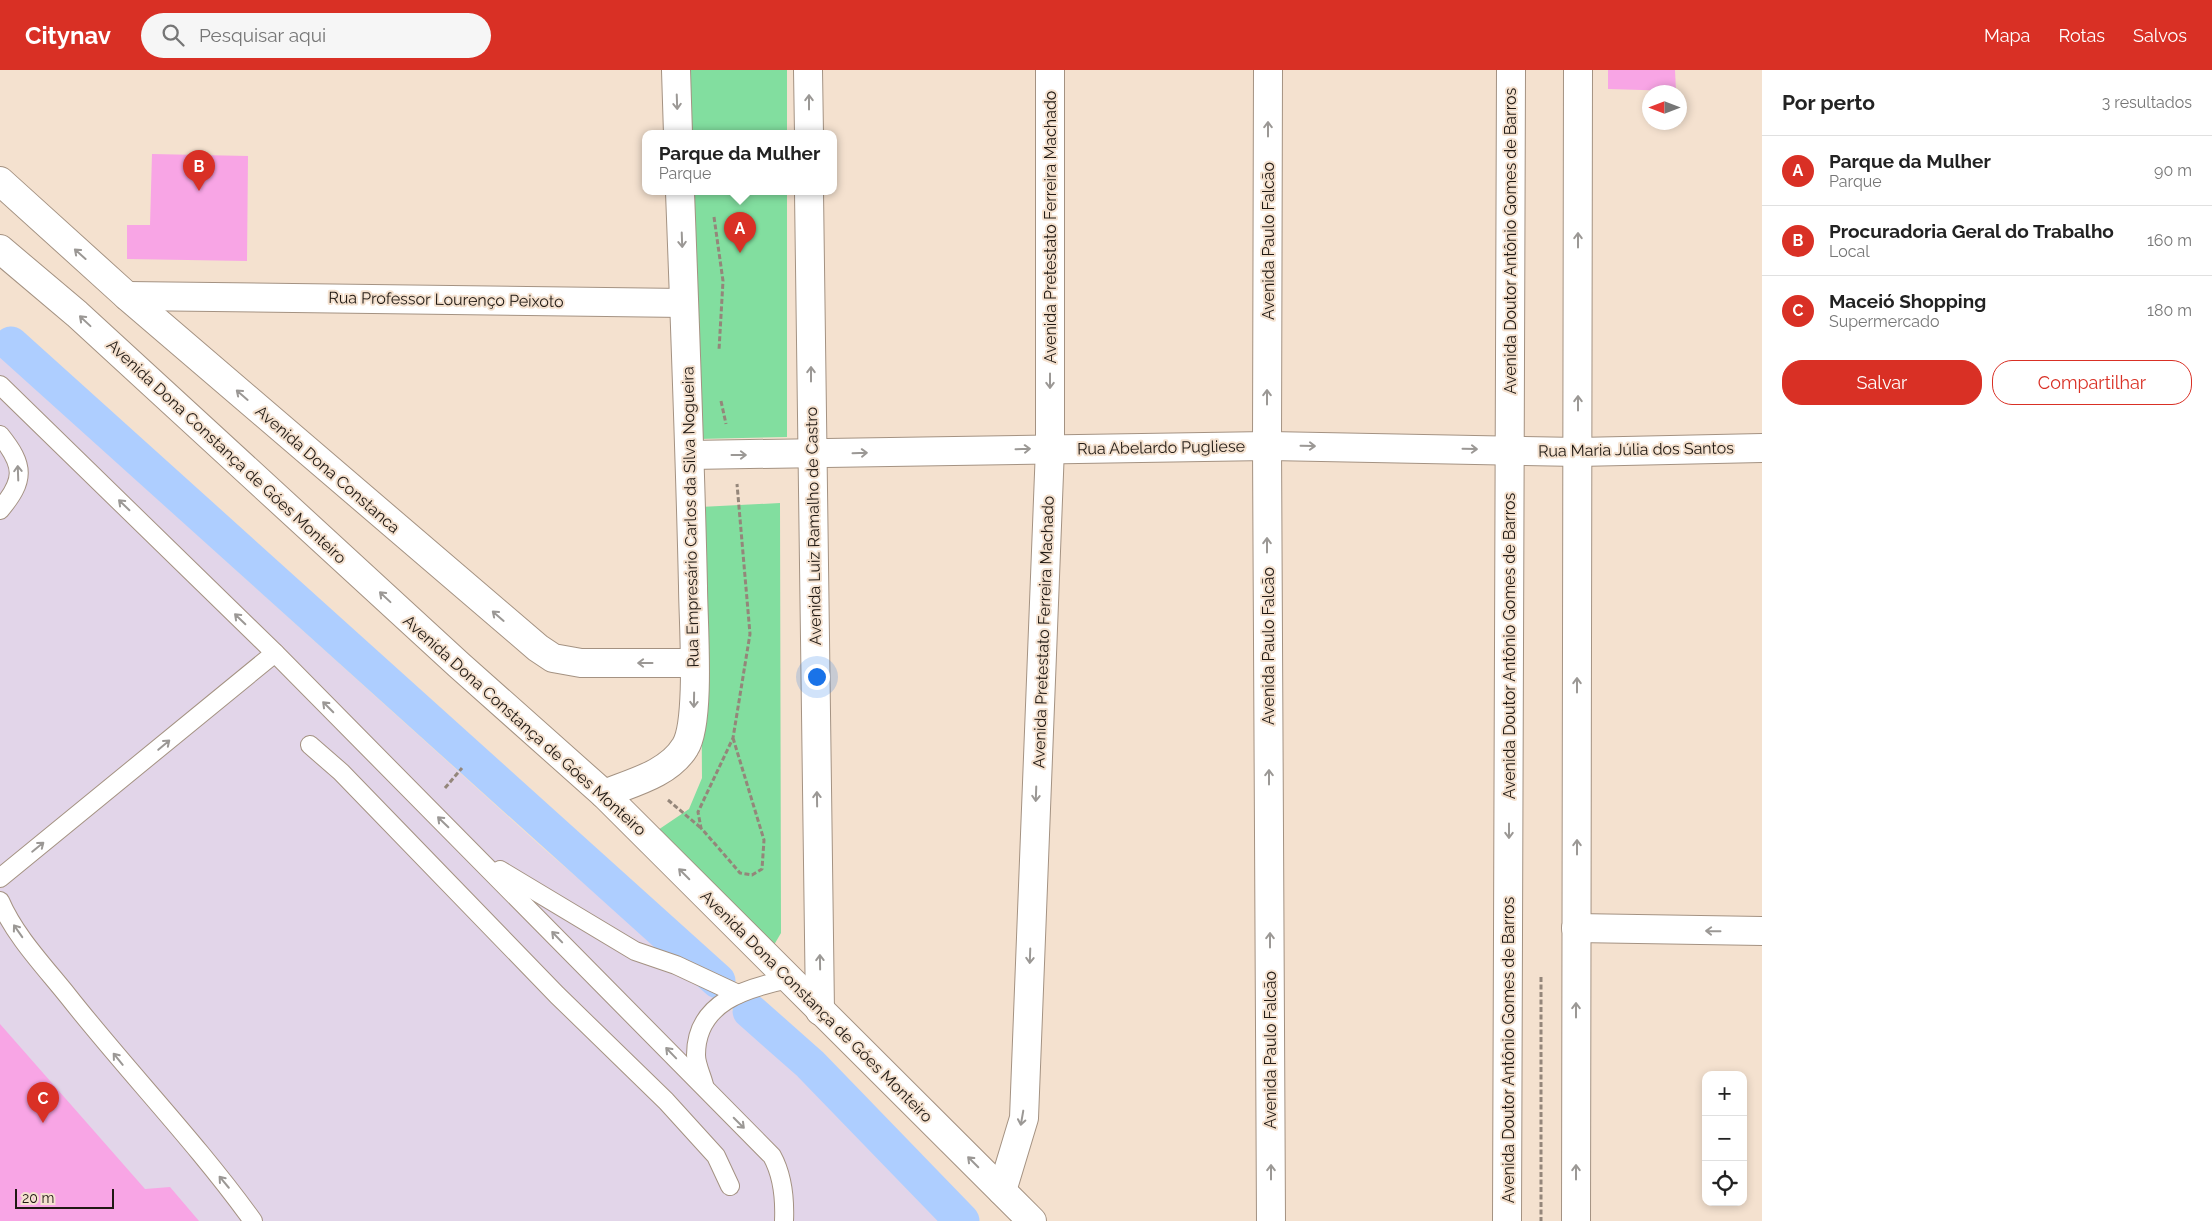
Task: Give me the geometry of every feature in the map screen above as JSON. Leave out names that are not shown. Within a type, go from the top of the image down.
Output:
[{"type":"street","points":[[676,70],[678,130]]},
{"type":"street","points":[[808,70],[809,130]]},
{"type":"street","name":"Avenida Pretestato Ferreira Machado","points":[[1002,1191],[1024,1118],[1050,448],[1050,70]]},
{"type":"street","name":"Avenida Paulo Falcão","points":[[1268,70],[1267,446],[1271,1221]]},
{"type":"street","name":"Avenida Doutor Antônio Gomes de Barros","points":[[1508,1221],[1510,70]]},
{"type":"street","points":[[1576,1221],[1578,70]]},
{"type":"street","name":"Avenida Dona Constanca","points":[[0,181],[126,296],[538,648],[553,658],[581,662],[694,662]]},
{"type":"street","name":"Rua Empresário Carlos da Silva Nogueira","points":[[604,794],[642,779],[670,764],[686,747],[693,721],[694,662],[690,455],[680,195]]},
{"type":"street","name":"Avenida Luiz Ramalho de Castro","points":[[809,195],[820,1010]]},
{"type":"street","name":"Avenida Dona Constança de Góes Monteiro","points":[[0,249],[77,314],[459,665],[604,794],[1032,1221]]},
{"type":"street","name":"Rua Professor Lourenço Peixoto","points":[[126,296],[684,303]]},
{"type":"street","name":"Rua Professor Lourenço Peixoto","points":[[172,334],[179,314],[188,305],[207,296]]},
{"type":"street","name":"Rua Abelardo Pugliese","points":[[690,455],[1267,446],[1510,450]]},
{"type":"street","name":"Rua Maria Júlia dos Santos","points":[[1510,450],[1578,452],[1762,448]]},
{"type":"street","points":[[1576,928],[1762,932]]},
{"type":"lane","points":[[0,385],[275,653],[772,1156],[780,1170],[785,1200],[784,1221]]},
{"type":"lane","points":[[0,435],[17,460],[19,472],[14,494],[0,510]]},
{"type":"lane","points":[[0,878],[275,653]]},
{"type":"lane","points":[[310,745],[341,772],[557,995],[666,1101],[716,1156],[730,1186]]},
{"type":"lane","points":[[480,859],[634,951],[676,965],[738,994]]},
{"type":"lane","points":[[0,901],[14,926],[30,948],[124,1066],[229,1187],[253,1221]]},
{"type":"lane","points":[[705,1088],[696,1057],[698,1036],[712,1010],[738,994],[763,984],[789,979]]},
{"type":"path","points":[[642,779],[701,828],[740,873],[752,875],[762,869],[764,840],[733,738],[698,812],[701,828]]},
{"type":"path","points":[[443,790],[462,768]]},
{"type":"shaded area","points":[[0,356],[544,849],[780,1052],[942,1221],[0,1221]]},
{"type":"green space","points":[[687,70],[787,70],[787,130],[688,130]]},
{"type":"green space","points":[[690,195],[787,195],[787,437],[698,439]]},
{"type":"green space","points":[[780,503],[781,933],[771,950],[655,832],[689,809],[702,778],[700,507]]},
{"type":"building","points":[[1608,70],[1675,70],[1676,85],[1642,85],[1642,90],[1608,89]]},
{"type":"building","points":[[152,154],[248,156],[247,261],[127,259],[127,225],[150,225]]},
{"type":"building","points":[[0,1024],[145,1189],[170,1187],[199,1221],[0,1221]]},
{"type":"waterway","points":[[11,344],[718,981]]},
{"type":"waterway","points":[[750,1011],[810,1064],[962,1221]]},
{"type":"place","name":"Procuradoria Geral do Trabalho","points":[[199,191]]},
{"type":"place","name":"Parque da Mulher","points":[[740,253]]},
{"type":"place","name":"Maceió Shopping","points":[[43,1123]]}]
